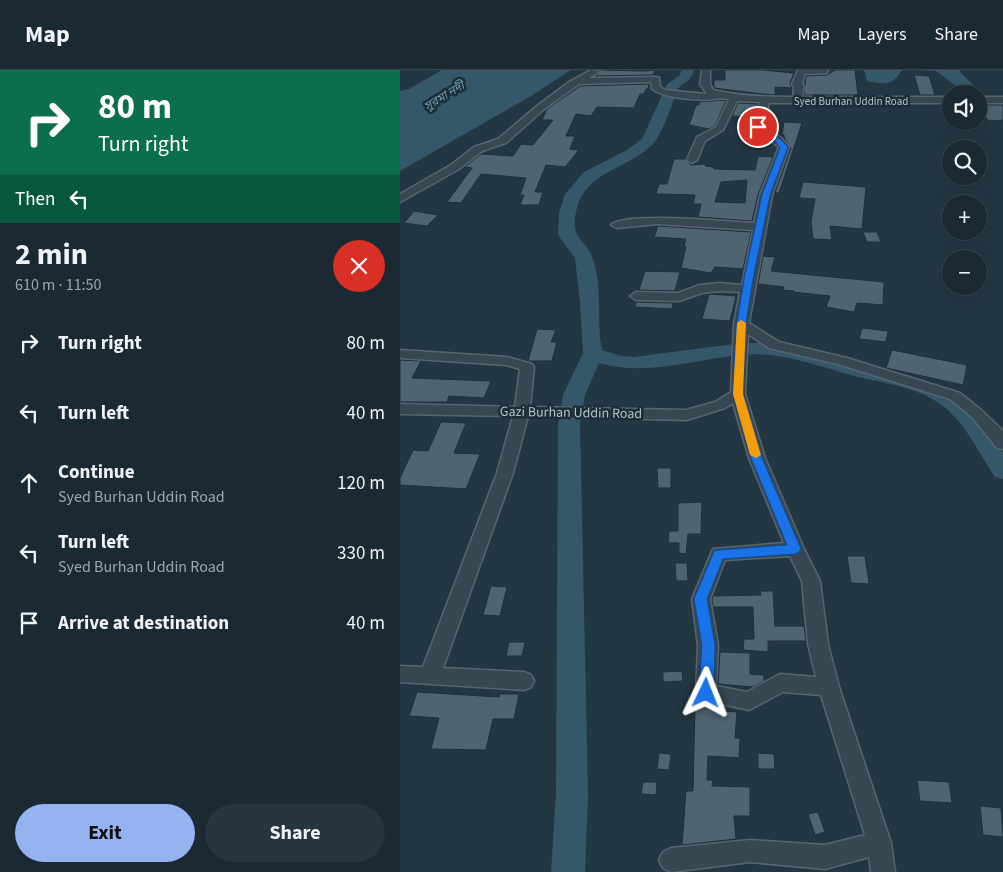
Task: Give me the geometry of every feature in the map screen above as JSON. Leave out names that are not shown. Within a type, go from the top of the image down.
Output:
[{"type":"street","points":[[400,198],[455,167],[478,149],[502,141],[540,108],[596,70]]},
{"type":"street","points":[[706,70],[705,84],[709,92],[717,95]]},
{"type":"street","points":[[797,101],[799,86],[797,84],[802,71],[824,71]]},
{"type":"street","name":"Syed Burhan Uddin Road","points":[[579,81],[634,78],[656,80],[655,87],[669,93],[707,97],[717,95],[734,98],[797,101],[942,100]]},
{"type":"street","points":[[692,160],[701,139],[720,128],[734,98]]},
{"type":"street","points":[[765,100],[758,127],[784,147],[766,195],[747,289],[741,326],[738,394],[757,458],[795,549],[811,581],[818,644],[829,686],[879,843],[884,872]]},
{"type":"street","points":[[987,100],[1003,100]]},
{"type":"street","points":[[617,225],[657,221],[759,227]]},
{"type":"street","points":[[636,296],[678,297],[700,289],[719,287],[747,289]]},
{"type":"street","points":[[741,326],[774,345],[842,361],[955,396],[976,413],[1003,444]]},
{"type":"street","points":[[400,354],[506,361],[527,367],[530,411],[430,676]]},
{"type":"street","name":"Gazi Burhan Uddin Road","points":[[400,409],[687,414],[720,405],[738,394]]},
{"type":"street","points":[[795,549],[719,554],[701,599],[708,645],[706,693],[749,701],[780,683],[829,686]]},
{"type":"street","points":[[400,674],[524,681]]},
{"type":"street","points":[[671,860],[750,851],[826,856],[879,843]]},
{"type":"water","name":"সুরমা নদী","points":[[442,70],[571,70],[531,96],[400,171],[400,91],[409,89]]},
{"type":"water","points":[[864,70],[902,70],[891,82],[879,83],[867,81]]},
{"type":"water","points":[[918,70],[959,70],[974,85],[955,85],[936,71]]},
{"type":"building","points":[[602,70],[655,70],[653,75],[596,76]]},
{"type":"building","points":[[725,70],[762,70],[794,73],[790,83],[792,88],[775,87],[775,95],[714,88],[714,80],[725,80]]},
{"type":"building","points":[[835,70],[855,70],[858,95],[804,95],[806,76],[827,75]]},
{"type":"building","points":[[914,75],[929,76],[935,95],[920,95]]},
{"type":"building","points":[[649,84],[644,94],[640,94],[634,108],[597,107],[591,116],[576,114],[566,136],[575,136],[570,149],[579,150],[565,167],[546,165],[535,192],[543,192],[539,205],[520,205],[524,195],[520,195],[526,178],[481,174],[461,203],[447,202],[472,168],[465,167],[467,165],[481,154],[513,156],[521,144],[533,145],[553,120],[542,120],[547,109],[580,86]]},
{"type":"building","points":[[726,100],[715,126],[709,129],[689,125],[696,105],[699,105],[699,102]]},
{"type":"building","points":[[738,103],[758,104],[754,117],[732,116]]},
{"type":"building","points":[[987,105],[1003,105],[1003,120],[989,121],[987,119]]},
{"type":"building","points":[[784,122],[802,123],[779,193],[775,193],[791,148],[784,135],[782,135]]},
{"type":"building","points":[[758,156],[773,157],[758,195],[752,221],[698,217],[701,204],[693,204],[695,195],[656,194],[659,184],[667,184],[674,159],[685,159],[691,165],[706,164],[705,166],[714,167],[714,169],[755,170]],"holes":[[[747,180],[745,203],[715,202],[721,182]]]},
{"type":"building","points":[[803,182],[866,187],[862,229],[830,226],[832,240],[813,239],[811,222],[815,199],[799,198]]},
{"type":"building","points":[[414,211],[438,215],[427,226],[404,223]]},
{"type":"building","points":[[658,226],[751,232],[743,269],[715,267],[711,273],[681,268],[686,239],[654,237]]},
{"type":"building","points":[[863,232],[877,232],[881,242],[867,242]]},
{"type":"building","points":[[763,256],[775,257],[771,271],[884,282],[883,305],[857,303],[854,312],[826,307],[830,296],[793,292],[783,290],[784,287],[758,284]]},
{"type":"building","points":[[645,271],[680,272],[675,291],[639,290]]},
{"type":"building","points":[[709,294],[736,296],[730,321],[702,319]]},
{"type":"building","points":[[636,302],[673,303],[672,309],[635,307]]},
{"type":"building","points":[[862,328],[888,331],[886,342],[859,339]]},
{"type":"building","points":[[537,329],[556,330],[551,342],[557,342],[552,361],[528,361]]},
{"type":"building","points":[[892,350],[967,365],[963,385],[886,368]]},
{"type":"building","points":[[400,360],[421,361],[412,378],[491,381],[484,398],[449,396],[447,402],[400,402]]},
{"type":"building","points":[[441,422],[466,423],[454,453],[480,454],[466,489],[400,485],[400,478],[413,450],[428,451]]},
{"type":"building","points":[[657,468],[671,468],[671,488],[658,488]]},
{"type":"building","points":[[702,502],[701,534],[688,534],[686,554],[679,553],[679,543],[668,543],[669,531],[678,531],[678,503]]},
{"type":"building","points":[[847,556],[865,556],[869,584],[851,583]]},
{"type":"building","points":[[675,563],[687,563],[688,581],[676,581]]},
{"type":"building","points":[[491,586],[507,587],[500,616],[483,615]]},
{"type":"building","points":[[760,591],[773,591],[775,626],[804,626],[806,641],[768,641],[768,652],[743,650],[744,639],[754,639],[753,607],[713,607],[712,599],[713,596],[761,595]]},
{"type":"building","points":[[509,642],[525,642],[522,656],[506,656]]},
{"type":"building","points":[[720,652],[750,653],[750,674],[764,675],[764,681],[753,687],[718,684]]},
{"type":"building","points":[[682,671],[683,681],[663,682],[663,672]]},
{"type":"building","points":[[417,692],[499,697],[500,694],[519,694],[514,719],[493,719],[486,750],[431,749],[439,718],[409,716]]},
{"type":"building","points":[[695,706],[712,707],[712,710],[737,712],[735,738],[740,738],[739,758],[708,756],[707,780],[713,780],[712,786],[750,787],[750,816],[734,816],[736,839],[682,845],[686,791],[693,791]]},
{"type":"building","points":[[659,753],[671,754],[669,770],[657,769]]},
{"type":"building","points":[[758,753],[774,754],[775,769],[758,769]]},
{"type":"building","points":[[917,780],[949,782],[952,803],[920,801]]},
{"type":"building","points":[[643,782],[657,782],[656,795],[641,794]]},
{"type":"building","points":[[980,806],[1001,808],[1003,837],[983,835]]},
{"type":"building","points":[[818,812],[825,832],[815,835],[808,814]]},
{"type":"waterway","points":[[593,353],[590,302],[584,258],[567,235],[567,213],[573,194],[590,175],[632,153],[648,141],[674,84],[685,78],[688,70]]},
{"type":"waterway","points":[[593,353],[621,362],[648,363],[742,349],[767,349],[808,356],[906,382],[938,393],[957,406],[972,423],[1003,471]]},
{"type":"waterway","points":[[568,872],[572,794],[569,424],[574,395],[593,353]]},
{"type":"slow traffic","points":[[741,323],[738,394],[756,455]]},
{"type":"route","points":[[706,693],[708,645],[701,599],[719,554],[795,549],[757,458],[738,394],[741,329],[749,279],[766,195],[784,147],[758,127]]}]
